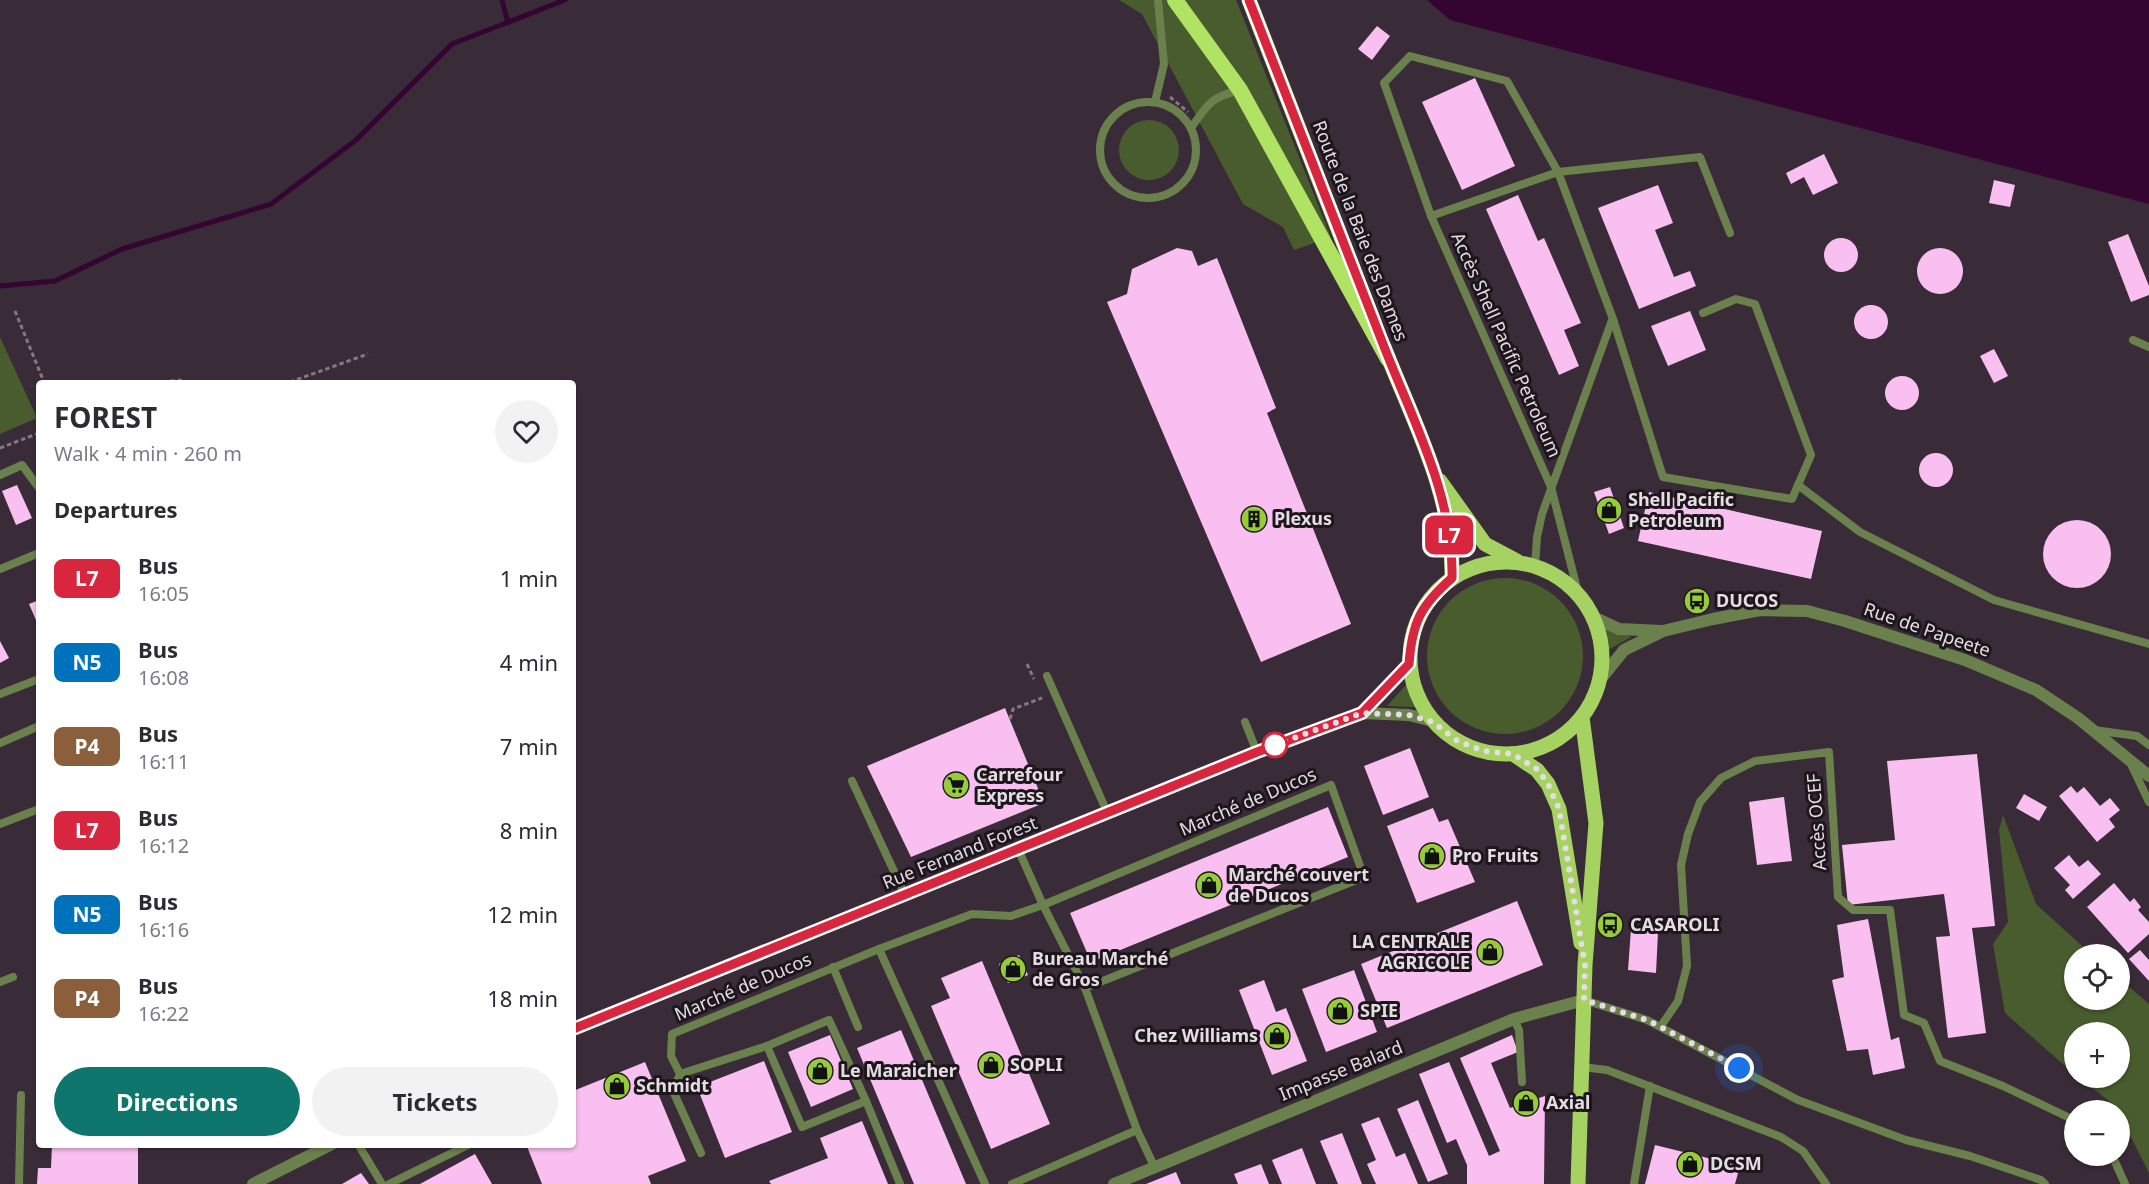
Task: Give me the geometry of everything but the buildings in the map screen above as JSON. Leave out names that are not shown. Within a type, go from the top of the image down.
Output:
[{"type":"highway","points":[[1175,0],[1240,90],[1388,359]]},
{"type":"main road","name":"Route de la Baie des Dames","points":[[1249,0],[1388,359],[1436,475],[1453,555],[1452,578]]},
{"type":"main road","name":"Route de la Baie des Dames","points":[[1436,475],[1485,544],[1520,563]]},
{"type":"main road","points":[[1496,562],[1535,566],[1566,583],[1579,596],[1593,617],[1602,648],[1600,680],[1593,699],[1582,717],[1563,735],[1539,748],[1513,754],[1483,751],[1456,740],[1433,722],[1416,695],[1409,664],[1411,639],[1419,616],[1433,594],[1452,578],[1473,567],[1496,562]]},
{"type":"main road","points":[[1578,1184],[1585,965],[1596,823],[1582,717]]},
{"type":"main road","points":[[1513,754],[1538,770],[1548,784],[1559,809],[1585,965]]},
{"type":"street","name":"Rue de Papeete","points":[[1600,680],[1623,650],[1663,631],[1760,610],[1807,611],[1965,660],[2036,690],[2091,729],[2149,776]]},
{"type":"street","name":"Rue de Papeete","points":[[1593,617],[1619,629],[1663,631]]},
{"type":"street","name":"Rue Fernand Forest","points":[[1362,713],[1409,664]]},
{"type":"street","name":"Rue Fernand Forest","points":[[576,1028],[1107,812],[1362,713],[1409,715],[1433,722]]},
{"type":"street","name":"Impasse Balard","points":[[1114,1184],[1514,1019],[1584,1000]]},
{"type":"street","points":[[253,1184],[324,1148]]},
{"type":"lane","points":[[1155,102],[1164,64],[1158,0]]},
{"type":"lane","name":"Accès Shell Pacific Petroleum","points":[[1579,596],[1551,487],[1431,216],[1384,83],[1410,56],[1507,81],[1558,172],[1613,319],[1663,477],[1792,499],[1798,485]]},
{"type":"lane","points":[[1191,128],[1213,99],[1222,94],[1240,90]]},
{"type":"lane","points":[[1140,102],[1155,102],[1170,107],[1182,116],[1191,128],[1196,141],[1197,156],[1193,170],[1176,190],[1166,196],[1143,199],[1124,193],[1112,184],[1104,172],[1100,158],[1100,142],[1105,128],[1115,115],[1127,107],[1140,102]]},
{"type":"lane","name":"Accès Shell Pacific Petroleum","points":[[1431,216],[1558,172],[1700,157],[1730,233]]},
{"type":"lane","points":[[1703,313],[1736,299],[1755,304],[1811,454],[1798,485],[1860,532],[1994,600],[2149,644]]},
{"type":"lane","name":"Accès Shell Pacific Petroleum","points":[[1535,566],[1537,537],[1551,487],[1613,319]]},
{"type":"lane","points":[[2133,340],[2149,347]]},
{"type":"lane","points":[[0,475],[22,465],[36,484]]},
{"type":"lane","points":[[0,569],[36,554]]},
{"type":"lane","points":[[1047,676],[1107,812]]},
{"type":"lane","points":[[0,694],[36,680]]},
{"type":"lane","points":[[1245,722],[1257,752]]},
{"type":"lane","points":[[0,743],[36,727]]},
{"type":"lane","points":[[2091,729],[2138,736],[2149,745]]},
{"type":"lane","name":"Accès OCEF","points":[[1660,1026],[1678,1001],[1687,966],[1681,865],[1688,834],[1700,802],[1721,778],[1755,760],[1829,752],[1838,897],[1853,909],[1890,910],[1904,1015],[1924,1023],[1940,1061],[2003,1086],[2064,1115]]},
{"type":"lane","points":[[2130,762],[2149,802]]},
{"type":"lane","points":[[852,780],[905,895]]},
{"type":"lane","name":"Marché de Ducos","points":[[701,1153],[673,1091],[680,1074],[670,1056],[672,1034],[833,967],[972,914],[1011,916],[1043,905],[1331,785],[1364,877],[1085,988]]},
{"type":"lane","points":[[0,824],[36,810]]},
{"type":"lane","points":[[1018,849],[1085,988],[1137,1130],[1155,1168]]},
{"type":"lane","points":[[879,949],[985,1184]]},
{"type":"lane","name":"Marché de Ducos","points":[[833,967],[858,1027]]},
{"type":"lane","points":[[0,982],[13,977]]},
{"type":"lane","points":[[1584,1000],[1660,1026],[1798,1100],[1906,1140],[1970,1156],[2041,1180],[2045,1184]]},
{"type":"lane","points":[[1514,1019],[1519,1030],[1522,1082]]},
{"type":"lane","points":[[680,1074],[767,1046],[829,1020],[900,1184]]},
{"type":"lane","points":[[767,1046],[802,1127],[866,1101]]},
{"type":"lane","points":[[1582,1067],[1607,1070],[1781,1137],[1803,1151],[1826,1184]]},
{"type":"lane","points":[[1634,1184],[1650,1086]]},
{"type":"lane","points":[[19,1184],[21,1095]]},
{"type":"lane","points":[[1012,1184],[1137,1130]]},
{"type":"lane","points":[[360,1148],[382,1184]]},
{"type":"lane","points":[[389,1184],[462,1148]]},
{"type":"lane","points":[[2117,1166],[2125,1184]]},
{"type":"path","points":[[15,310],[43,380]]},
{"type":"path","points":[[296,380],[368,354]]},
{"type":"path","points":[[0,448],[36,434]]},
{"type":"path","points":[[1010,719],[1013,709],[1042,698]]},
{"type":"green space","points":[[1119,0],[1236,0],[1331,237],[1294,250],[1283,227],[1243,204],[1142,14]]},
{"type":"green space","points":[[1149,120],[1170,129],[1179,150],[1170,171],[1149,180],[1128,171],[1119,150],[1128,129]]},
{"type":"green space","points":[[0,337],[36,418],[0,434]]},
{"type":"green space","points":[[1505,578],[1520,579],[1535,584],[1560,601],[1577,626],[1582,641],[1582,671],[1577,686],[1560,711],[1535,728],[1520,733],[1505,734],[1490,733],[1475,728],[1450,711],[1433,686],[1428,671],[1427,656],[1428,641],[1433,626],[1450,601],[1475,584],[1490,579]]},
{"type":"green space","points":[[1602,626],[1631,637],[1605,652]]},
{"type":"green space","points":[[1406,685],[1414,707],[1387,706]]},
{"type":"green space","points":[[2003,815],[2036,904],[2080,944],[2064,944],[2064,1010],[2130,1010],[2130,988],[2149,1004],[2149,1173],[2130,1135],[2130,1100],[2108,1100],[2093,1088],[2130,1088],[2130,1022],[2064,1022],[2064,1065],[2005,1013],[1993,944],[2008,922],[1999,830]]},
{"type":"shaded area","points":[[1427,0],[2149,0],[2149,204],[1450,20]]},
{"type":"waterway","points":[[502,0],[508,23]]},
{"type":"waterway","points":[[0,286],[55,281],[122,249],[271,204],[356,140],[452,44],[565,0]]},
{"type":"bus line","name":"L7","points":[[576,1028],[1257,752],[1362,713],[1409,664],[1411,639],[1419,616],[1433,594],[1452,578],[1453,555],[1436,475],[1388,359],[1249,0]]},
{"type":"place","name":"Shell Pacific Petroleum","points":[[1609,510]]},
{"type":"place","name":"Plexus","points":[[1254,519]]},
{"type":"place","name":"DUCOS","points":[[1697,601]]},
{"type":"place","name":"Carrefour Express","points":[[956,785]]},
{"type":"place","name":"Pro Fruits","points":[[1432,856]]},
{"type":"place","name":"Marché couvert de Ducos","points":[[1209,885]]},
{"type":"place","name":"CASAROLI","points":[[1610,925]]},
{"type":"place","name":"LA CENTRALE AGRICOLE","points":[[1490,952]]},
{"type":"place","name":"Bureau Marché de Gros","points":[[1013,969]]},
{"type":"place","name":"SPIE","points":[[1340,1011]]},
{"type":"place","name":"Chez Williams","points":[[1277,1036]]},
{"type":"place","name":"SOPLI","points":[[991,1065]]},
{"type":"place","name":"Le Maraicher","points":[[820,1071]]},
{"type":"place","name":"Schmidt","points":[[617,1086]]},
{"type":"place","name":"Axial","points":[[1526,1103]]},
{"type":"place","name":"DCSM","points":[[1690,1164]]},
{"type":"route","points":[[1275,745],[1362,713],[1409,715],[1433,722],[1456,740],[1483,751],[1513,754],[1538,770],[1548,784],[1559,809],[1585,965],[1584,1000],[1647,1020],[1739,1068]]}]
